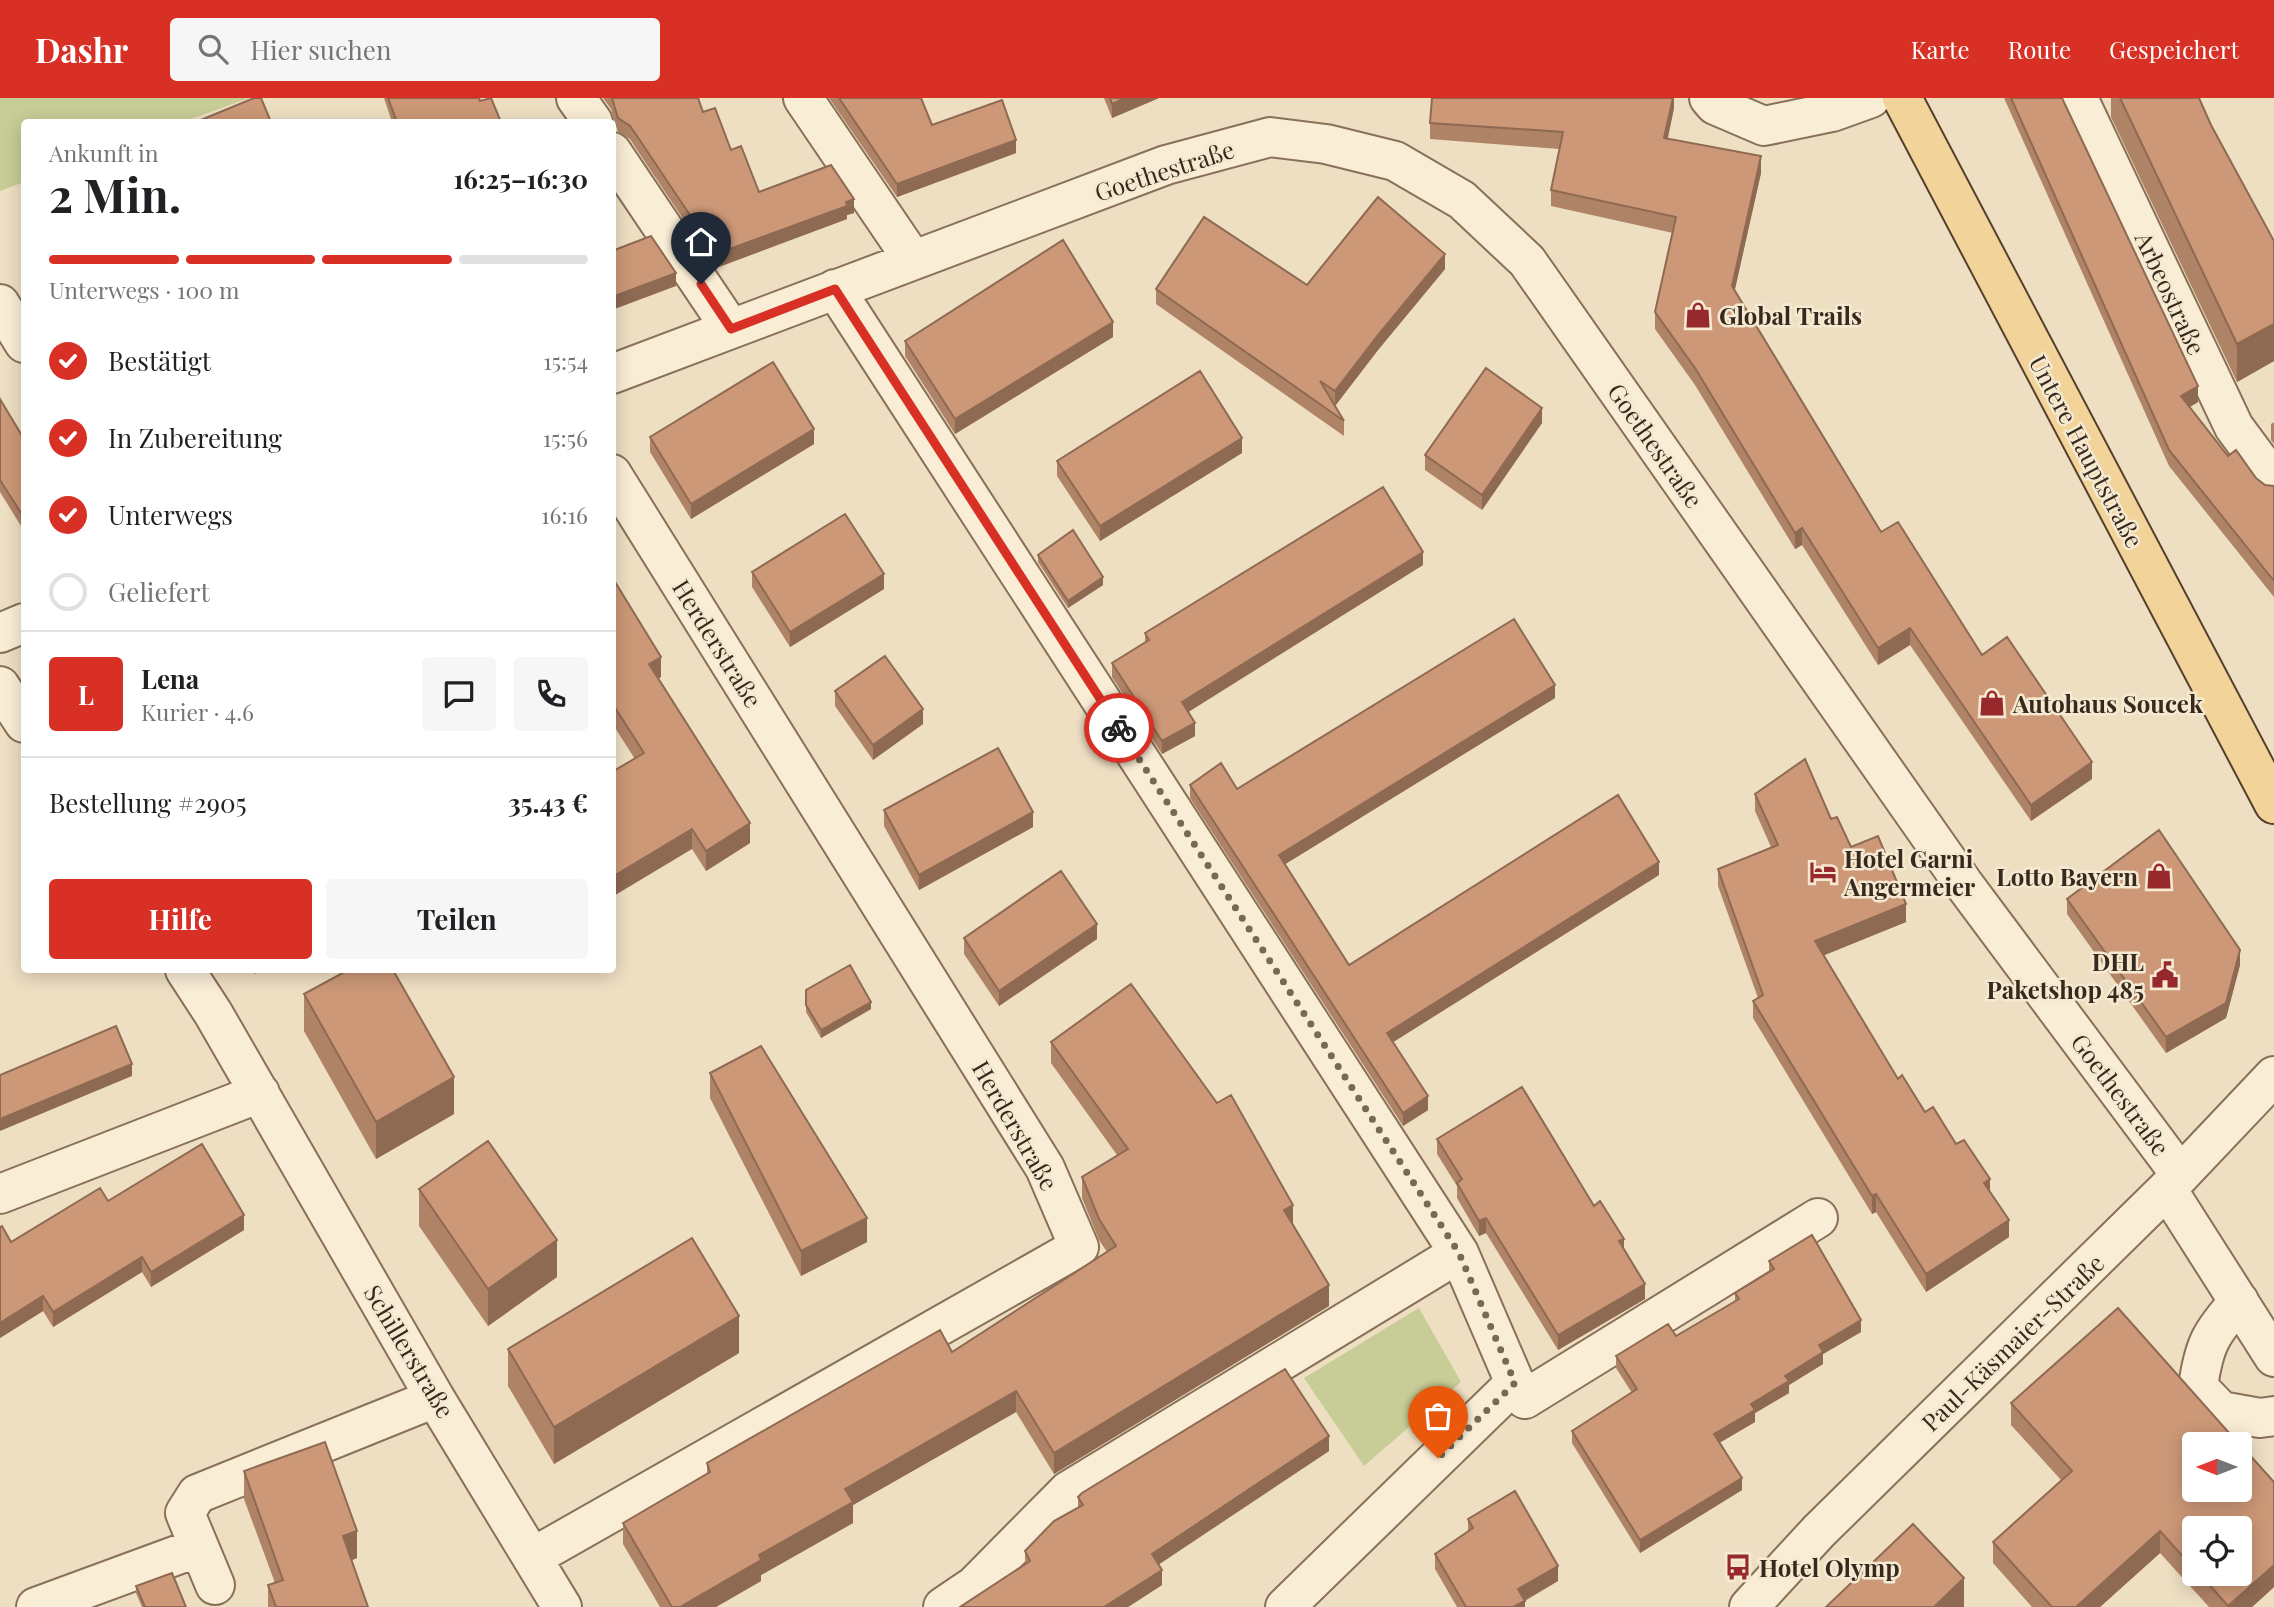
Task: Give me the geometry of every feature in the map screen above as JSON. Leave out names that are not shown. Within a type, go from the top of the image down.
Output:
[{"type":"main road","name":"Untere Hauptstraße","points":[[1902,98],[2274,804]]},
{"type":"street","points":[[576,98],[591,119]]},
{"type":"street","points":[[803,98],[913,260]]},
{"type":"street","points":[[1709,98],[1715,105],[1764,126],[1832,112],[1871,98]]},
{"type":"street","name":"Arbeostraße","points":[[2078,98],[2234,427],[2274,481]]},
{"type":"street","name":"Goethestraße","points":[[616,372],[1166,165],[1270,137],[1326,144],[1395,161],[1462,200],[1527,261],[2174,1182],[2239,1301],[2274,1357]]},
{"type":"street","points":[[616,158],[731,329]]},
{"type":"street","points":[[835,289],[1459,1253],[1520,1391]]},
{"type":"street","points":[[0,304],[21,339]]},
{"type":"street","name":"Herderstraße","points":[[533,1557],[1079,1247],[1045,1168],[616,480]]},
{"type":"street","points":[[0,633],[21,624]]},
{"type":"street","points":[[0,686],[21,718]]},
{"type":"street","name":"Schillerstraße","points":[[187,973],[260,1093],[435,1398],[562,1607]]},
{"type":"street","name":"Paul-Käsmaier-Straße","points":[[1749,1607],[1819,1531],[2174,1182],[2274,1076]]},
{"type":"street","points":[[0,1194],[260,1093]]},
{"type":"street","points":[[1285,1607],[1520,1391],[1818,1218]]},
{"type":"street","points":[[943,1607],[974,1586],[1068,1491],[1459,1253]]},
{"type":"street","points":[[2239,1301],[2214,1329],[2202,1361],[2199,1387],[2221,1411],[2260,1418],[2274,1416]]},
{"type":"street","points":[[215,1585],[185,1513],[197,1494],[435,1398]]},
{"type":"street","points":[[36,1607],[199,1547]]},
{"type":"green space","points":[[0,98],[249,98],[191,119],[21,119],[21,183],[0,191]]},
{"type":"green space","points":[[1419,1308],[1461,1382],[1364,1466],[1304,1378]]},
{"type":"building","points":[[254,98],[261,98],[270,119],[203,119]]},
{"type":"building","points":[[388,98],[479,98],[480,101],[491,98],[500,119],[396,119]]},
{"type":"building","points":[[612,98],[698,98],[703,112],[715,108],[731,150],[741,146],[759,192],[831,165],[854,199],[846,202],[847,206],[716,254],[630,126],[618,118]]},
{"type":"building","points":[[839,98],[921,98],[932,125],[1002,100],[1016,140],[897,184]]},
{"type":"building","points":[[1110,98],[1125,98],[1112,104]]},
{"type":"building","points":[[1432,98],[1673,98],[1664,138],[1761,156],[1732,286],[1881,532],[1898,522],[1982,655],[2007,637],[2092,762],[2031,805],[1910,628],[1878,648],[1802,528],[1795,533],[1695,368],[1655,312],[1676,217],[1551,190],[1563,132],[1430,123]]},
{"type":"building","points":[[2011,98],[2062,98],[2198,386],[2181,396],[2228,456],[2236,450],[2256,478],[2265,485],[2274,486],[2274,581],[2169,450]]},
{"type":"building","points":[[2120,98],[2199,98],[2274,241],[2274,324],[2237,344]]},
{"type":"building","points":[[1378,197],[1445,254],[1335,391],[1320,381],[1344,421],[1156,289],[1204,217],[1307,285]]},
{"type":"building","points":[[651,236],[676,273],[616,296],[616,249]]},
{"type":"building","points":[[1063,240],[1113,322],[955,419],[905,341]]},
{"type":"building","points":[[773,362],[814,429],[691,504],[650,437]]},
{"type":"building","points":[[1486,368],[1542,408],[1482,495],[1425,455]]},
{"type":"building","points":[[1200,371],[1242,438],[1100,526],[1057,461]]},
{"type":"building","points":[[0,399],[21,434],[21,513],[0,480]]},
{"type":"building","points":[[1383,487],[1423,552],[1182,702],[1195,723],[1162,741],[1112,663],[1149,640],[1145,633]]},
{"type":"building","points":[[845,514],[884,574],[790,632],[752,572]]},
{"type":"building","points":[[1073,530],[1103,577],[1068,601],[1038,555]]},
{"type":"building","points":[[616,584],[661,657],[649,664],[750,823],[706,851],[692,829],[616,875],[616,770],[644,753],[616,709]]},
{"type":"building","points":[[1514,619],[1555,685],[1279,855],[1349,965],[1618,795],[1659,862],[1387,1033],[1428,1096],[1403,1113],[1190,785],[1221,763],[1237,789]]},
{"type":"building","points":[[885,656],[923,709],[873,745],[835,691]]},
{"type":"building","points":[[998,748],[1033,812],[919,875],[884,810]]},
{"type":"building","points":[[1805,759],[1831,819],[1837,817],[1851,847],[1878,836],[1906,904],[1815,941],[1898,1079],[1902,1075],[1925,1112],[1933,1107],[1956,1144],[1964,1140],[1990,1179],[1984,1183],[2009,1220],[1926,1274],[1876,1194],[1872,1196],[1753,1001],[1763,995],[1718,869],[1778,845],[1755,794]]},
{"type":"building","points":[[2159,830],[2240,950],[2226,1003],[2166,1037],[2067,899]]},
{"type":"building","points":[[1061,871],[1097,924],[999,991],[964,938]]},
{"type":"building","points":[[850,965],[871,1002],[821,1030],[806,1005],[806,990]]},
{"type":"building","points":[[342,973],[395,973],[454,1077],[376,1122],[304,994]]},
{"type":"building","points":[[1131,984],[1217,1103],[1231,1095],[1293,1205],[1284,1210],[1329,1285],[1054,1453],[1016,1391],[845,1489],[853,1502],[759,1555],[761,1560],[680,1607],[672,1607],[623,1523],[710,1472],[707,1463],[940,1330],[952,1352],[1116,1246],[1099,1219],[1082,1177],[1128,1149],[1051,1042]]},
{"type":"building","points":[[116,1026],[132,1064],[0,1119],[0,1075]]},
{"type":"building","points":[[761,1046],[867,1218],[801,1251],[710,1073]]},
{"type":"building","points":[[1522,1087],[1594,1206],[1600,1201],[1624,1239],[1619,1241],[1645,1284],[1558,1335],[1486,1218],[1479,1221],[1457,1183],[1462,1179],[1437,1139]]},
{"type":"building","points":[[488,1141],[557,1240],[488,1289],[419,1189]]},
{"type":"building","points":[[202,1144],[244,1215],[151,1272],[142,1257],[53,1312],[43,1296],[0,1323],[0,1227],[2,1226],[11,1242],[100,1188],[108,1201]]},
{"type":"building","points":[[1812,1235],[1861,1320],[1819,1345],[1823,1352],[1785,1376],[1789,1381],[1751,1404],[1755,1410],[1714,1434],[1742,1478],[1640,1540],[1572,1431],[1637,1389],[1616,1356],[1668,1324],[1676,1336],[1739,1299],[1735,1293],[1774,1269],[1769,1261]]},
{"type":"building","points":[[692,1238],[739,1316],[554,1427],[508,1349]]},
{"type":"building","points":[[2118,1308],[2228,1432],[2182,1432],[2182,1502],[2252,1502],[2252,1457],[2274,1482],[2274,1565],[2252,1585],[2252,1516],[2182,1516],[2182,1556],[2160,1531],[2076,1607],[2052,1607],[1993,1542],[2072,1471],[2011,1403]]},
{"type":"building","points":[[1285,1369],[1329,1436],[1152,1554],[1162,1570],[1104,1607],[960,1607],[1030,1561],[1025,1551],[1054,1521],[1083,1505],[1078,1497],[1082,1493]]},
{"type":"building","points":[[325,1442],[357,1531],[343,1536],[368,1607],[276,1607],[268,1585],[283,1580],[244,1471]]},
{"type":"building","points":[[1515,1491],[1558,1566],[1518,1589],[1525,1601],[1513,1607],[1466,1607],[1435,1554],[1473,1528],[1468,1519]]},
{"type":"building","points":[[1913,1524],[1964,1578],[1934,1607],[1826,1607]]},
{"type":"building","points":[[172,1573],[186,1607],[145,1607],[136,1586]]},
{"type":"building","points":[[2210,1586],[2250,1586],[2228,1606]]},
{"type":"way so far","points":[[1119,728],[1459,1253],[1515,1383],[1438,1458]]},
{"type":"place","name":"Global Trails","points":[[1698,315]]},
{"type":"place","name":"Autohaus Soucek","points":[[1992,703]]},
{"type":"place","name":"Hotel Garni Angermeier","points":[[1823,872]]},
{"type":"place","name":"Lotto Bayern","points":[[2159,876]]},
{"type":"place","name":"DHL Paketshop 485","points":[[2165,975]]},
{"type":"place","name":"Hotel Olymp","points":[[1738,1567]]},
{"type":"route","points":[[701,284],[731,329],[835,289],[1119,728]]}]
